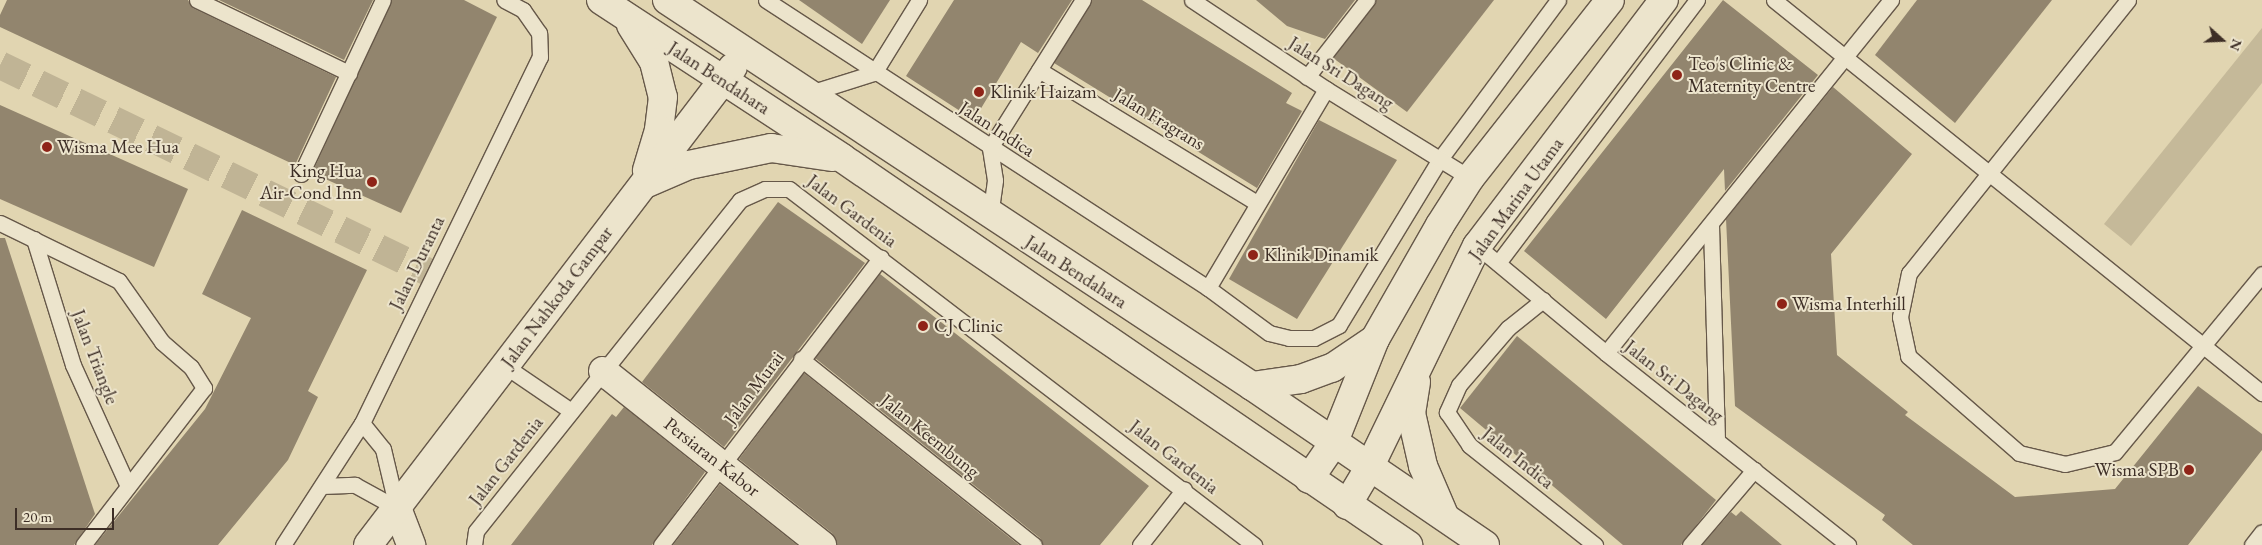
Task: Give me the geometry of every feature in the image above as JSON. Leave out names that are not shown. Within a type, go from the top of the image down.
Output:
[{"type":"street","name":"Jalan Bendahara","points":[[601,0],[842,158],[1408,545]]},
{"type":"street","name":"Jalan Bendahara","points":[[666,0],[745,50],[990,216],[1252,386],[1333,444],[1444,515],[1484,545]]},
{"type":"street","points":[[1309,479],[1333,444],[1375,338],[1470,178],[1610,0]]},
{"type":"street","name":"Jalan Marina Utama","points":[[1347,505],[1369,468],[1418,364],[1487,254],[1664,0]]},
{"type":"street","points":[[626,16],[654,62],[663,96],[659,130],[642,185]]},
{"type":"street","name":"Jalan Nahkoda Gampar","points":[[368,545],[745,50]]},
{"type":"street","points":[[642,185],[689,164],[771,148],[842,158]]},
{"type":"street","points":[[1252,386],[1301,379],[1332,368],[1375,338]]},
{"type":"street","points":[[1418,364],[1411,412],[1423,466],[1444,515]]},
{"type":"street","name":"Persiaran Kabor","points":[[603,371],[822,545]]},
{"type":"street","points":[[397,508],[411,545]]},
{"type":"lane","points":[[197,0],[349,74]]},
{"type":"lane","points":[[301,174],[383,0]]},
{"type":"lane","name":"Jalan Duranta","points":[[283,545],[362,423],[540,57],[539,33],[523,10],[504,0]]},
{"type":"lane","name":"Jalan Indica","points":[[766,0],[874,73],[1208,288]]},
{"type":"lane","points":[[810,94],[874,73],[919,0]]},
{"type":"lane","points":[[990,216],[996,180],[990,148],[1083,0]]},
{"type":"lane","name":"Jalan Sri Dagang","points":[[1192,0],[1307,77],[1470,178]]},
{"type":"lane","points":[[1307,77],[1367,0]]},
{"type":"lane","points":[[1326,88],[1208,288],[1269,333],[1289,338],[1314,338],[1339,325],[1440,158],[1558,0]]},
{"type":"lane","points":[[1487,254],[1697,0]]},
{"type":"lane","points":[[1774,0],[1991,172],[2262,393]]},
{"type":"lane","points":[[1606,353],[1891,0]]},
{"type":"lane","points":[[2128,0],[1909,273],[1900,317],[1908,356],[2019,453],[2065,464],[2115,452],[2262,274]]},
{"type":"lane","name":"Jalan Fragrans","points":[[1039,70],[1257,203]]},
{"type":"lane","name":"Jalan Gardenia","points":[[474,545],[476,531],[740,200],[765,189],[789,189],[881,257],[1184,489],[1254,545]]},
{"type":"lane","points":[[0,223],[119,281],[162,342],[191,367],[204,388],[83,545]]},
{"type":"lane","points":[[1711,225],[1717,441]]},
{"type":"lane","name":"Jalan Triangle","points":[[34,239],[73,365],[128,486]]},
{"type":"lane","name":"Jalan Sri Dagang","points":[[1487,254],[1606,353],[1848,545]]},
{"type":"lane","name":"Jalan Murai","points":[[661,545],[801,359],[881,257]]},
{"type":"lane","name":"Jalan Indica","points":[[1543,300],[1508,328],[1459,385],[1447,412],[1469,445],[1595,545]]},
{"type":"lane","name":"Jalan Keembung","points":[[801,359],[1034,545]]},
{"type":"lane","points":[[504,366],[571,411]]},
{"type":"lane","points":[[362,423],[384,449],[397,508]]},
{"type":"lane","points":[[1690,545],[1754,470]]},
{"type":"lane","points":[[322,486],[355,485],[397,508]]},
{"type":"lane","points":[[1140,545],[1184,489]]},
{"type":"lane","points":[[2252,545],[2262,532]]},
{"type":"shaded area","points":[[2262,28],[2262,83],[2131,246],[2104,224]]},
{"type":"building","points":[[7,0],[188,0],[193,8],[336,77],[295,165],[0,27],[0,15]]},
{"type":"building","points":[[219,0],[373,0],[344,60]]},
{"type":"building","points":[[392,0],[464,0],[497,17],[401,213],[312,173]]},
{"type":"building","points":[[799,0],[890,0],[862,44]]},
{"type":"building","points":[[954,0],[1072,0],[1038,53],[1021,42],[974,120],[906,76]]},
{"type":"building","points":[[1092,0],[1142,0],[1292,93],[1286,103],[1302,111],[1257,188],[1054,63]]},
{"type":"building","points":[[1256,0],[1355,0],[1325,39],[1287,26]]},
{"type":"building","points":[[1376,0],[1494,0],[1407,112],[1333,58]]},
{"type":"building","points":[[1723,0],[1818,75],[1725,191],[1724,169],[1606,319],[1524,251]]},
{"type":"building","points":[[1917,0],[2052,0],[1955,123],[1875,55]]},
{"type":"building","points":[[1833,87],[1912,154],[1831,254],[1837,355],[1908,412],[1905,415],[2015,497],[2115,489],[2198,386],[2262,434],[2262,450],[2188,545],[1913,545],[1882,520],[1885,515],[1735,406],[1726,219]]},
{"type":"building","name":"Wisma Mee Hua","points":[[0,105],[188,189],[154,267],[0,199]]},
{"type":"building","points":[[1319,120],[1397,160],[1297,319],[1229,279]]},
{"type":"building","points":[[778,202],[865,263],[724,447],[642,382]]},
{"type":"building","points":[[242,210],[367,270],[308,391],[318,397],[288,460],[218,545],[95,545],[205,409],[251,318],[202,294]]},
{"type":"building","points":[[0,238],[5,238],[95,514],[74,545],[0,545]]},
{"type":"building","points":[[880,274],[1149,486],[1100,545],[1043,545],[1040,538],[815,358]]},
{"type":"building","points":[[1517,336],[1716,500],[1681,545],[1623,545],[1460,408]]},
{"type":"building","points":[[804,373],[1019,545],[837,545],[832,533],[739,459]]},
{"type":"building","points":[[624,407],[705,472],[652,545],[511,545],[612,414],[616,417]]},
{"type":"building","points":[[720,484],[797,545],[673,545]]},
{"type":"building","points":[[1741,511],[1782,545],[1702,545],[1731,512],[1736,516]]},
{"type":"tunnel","points":[[0,65],[433,274]]},
{"type":"place","name":"Teo's Clinic & Maternity Centre","points":[[1677,75]]},
{"type":"place","name":"Klinik Haizam","points":[[979,92]]},
{"type":"place","name":"Wisma Mee Hua","points":[[47,147]]},
{"type":"place","name":"King Hua Air-Cond Inn","points":[[372,182]]},
{"type":"place","name":"Klinik Dinamik","points":[[1253,255]]},
{"type":"place","name":"Wisma Interhill","points":[[1782,304]]},
{"type":"place","name":"CJ Clinic","points":[[923,326]]},
{"type":"place","name":"Wisma SPB","points":[[2189,470]]}]
